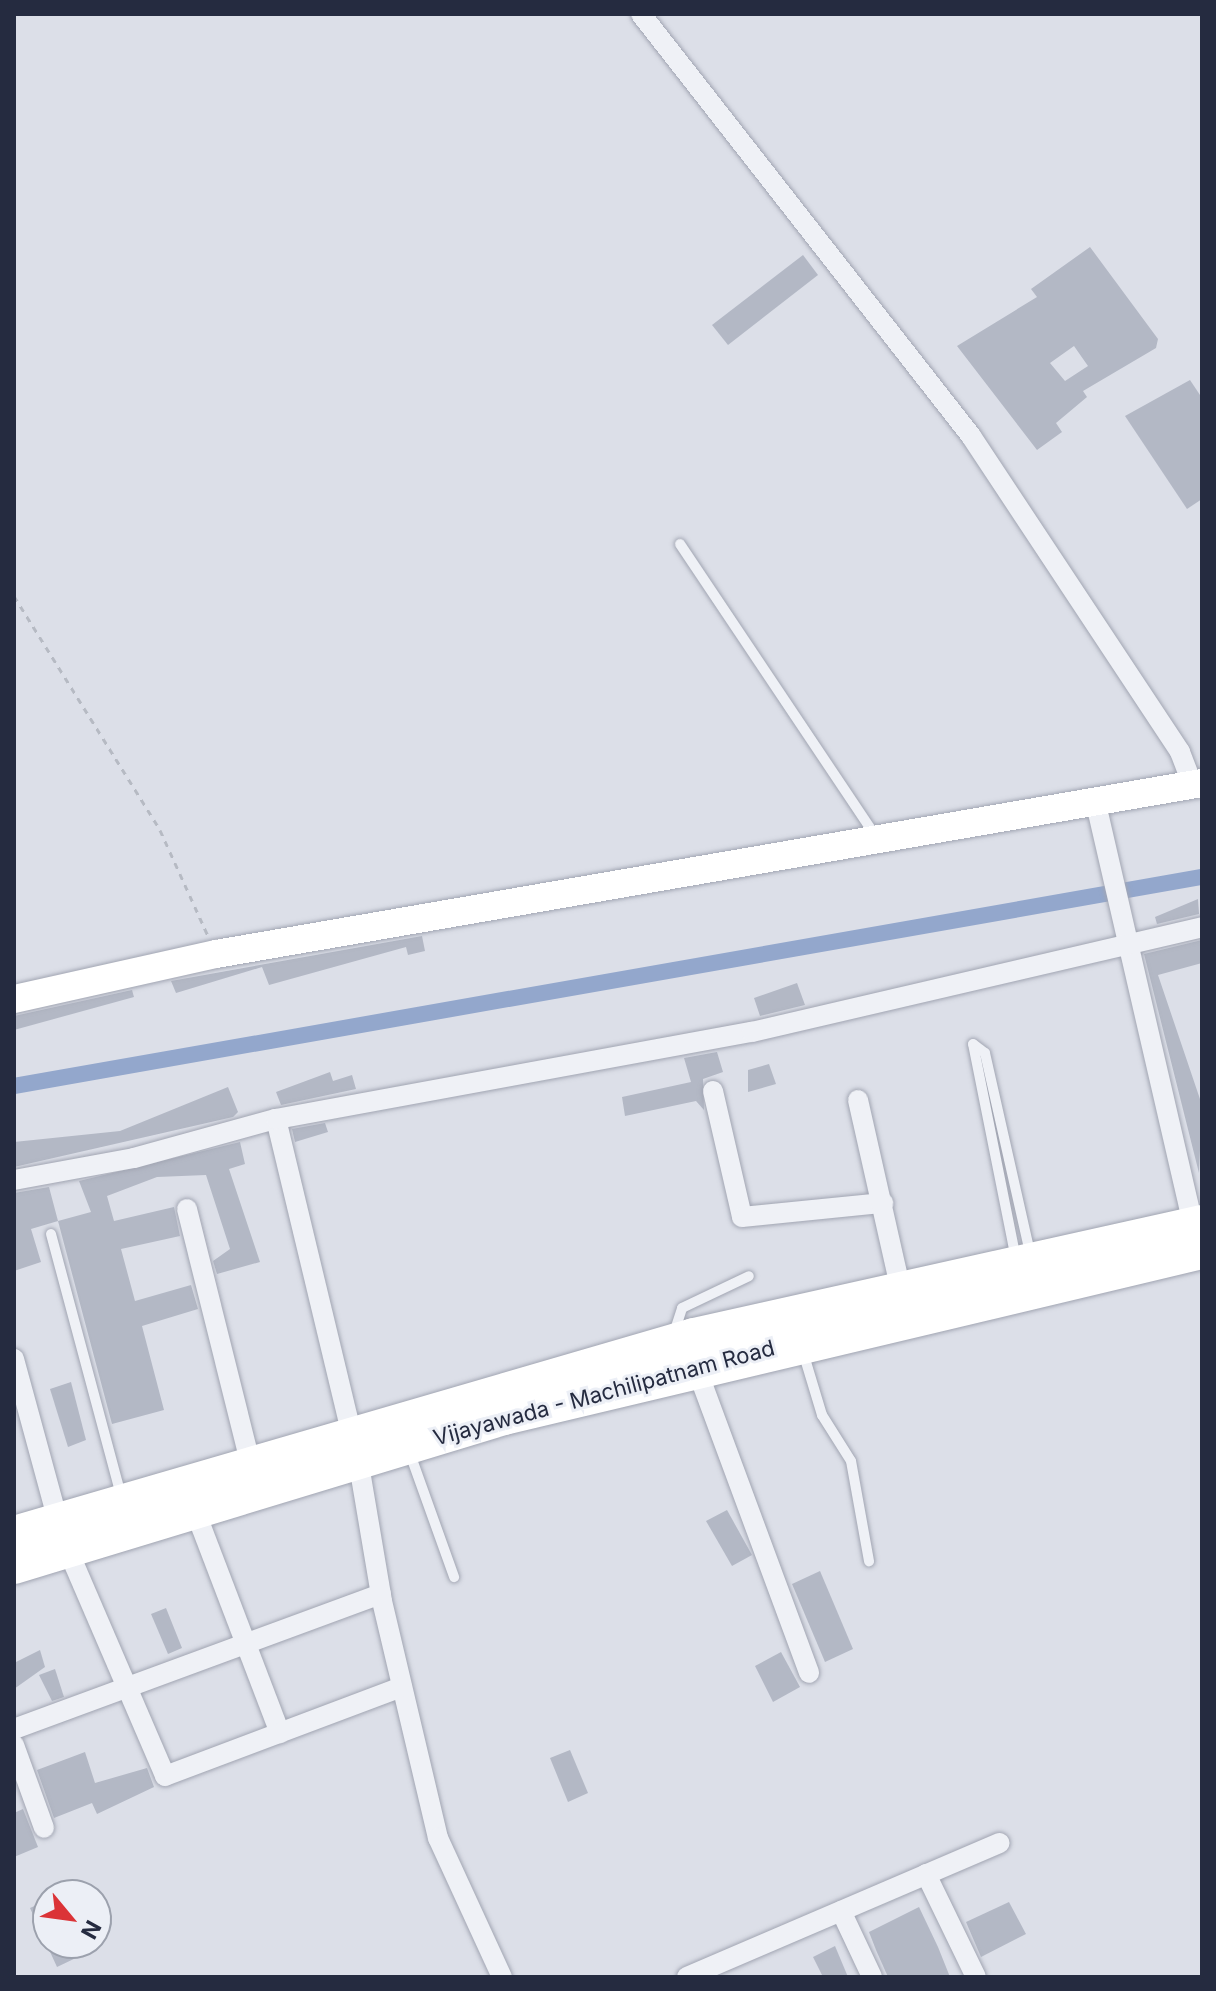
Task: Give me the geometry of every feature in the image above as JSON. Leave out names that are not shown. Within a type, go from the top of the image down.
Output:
[{"type":"highway","name":"Vijayawada - Machilipatnam Road","points":[[14,1534],[62,1534],[194,1508],[354,1445],[407,1444],[900,1287],[1024,1260],[1199,1233]]},
{"type":"highway","name":"Vijayawada - Machilipatnam Road","points":[[14,1566],[62,1534],[122,1501],[250,1462],[354,1445],[684,1355],[800,1342],[1199,1233]]},
{"type":"street","points":[[14,999],[216,954],[879,840],[1098,813],[1197,784],[1180,752],[971,436],[641,14]]},
{"type":"street","points":[[1098,813],[1124,940],[1199,1233]]},
{"type":"street","points":[[14,1180],[134,1158],[276,1119],[752,1032],[1124,940],[1202,927]]},
{"type":"street","points":[[713,1091],[742,1217],[883,1203]]},
{"type":"street","points":[[858,1100],[900,1287]]},
{"type":"street","points":[[276,1119],[354,1445],[381,1594],[438,1838],[502,1977]]},
{"type":"street","points":[[187,1209],[250,1462]]},
{"type":"street","points":[[684,1355],[809,1673]]},
{"type":"street","points":[[14,1359],[62,1534],[165,1776],[402,1687]]},
{"type":"street","points":[[194,1508],[280,1733]]},
{"type":"street","points":[[14,1729],[247,1648],[381,1594]]},
{"type":"street","points":[[14,1745],[44,1828]]},
{"type":"street","points":[[687,1977],[999,1843]]},
{"type":"street","points":[[926,1874],[976,1977]]},
{"type":"street","points":[[841,1911],[872,1977]]},
{"type":"lane","points":[[680,544],[879,840]]},
{"type":"lane","points":[[973,1044],[985,1053],[1024,1260],[973,1044]]},
{"type":"lane","points":[[51,1234],[122,1501]]},
{"type":"lane","points":[[684,1355],[682,1308],[749,1276]]},
{"type":"lane","points":[[800,1342],[822,1415],[851,1461],[869,1561]]},
{"type":"lane","points":[[407,1444],[454,1577]]},
{"type":"path","points":[[14,596],[160,830],[216,954]]},
{"type":"building","points":[[1090,247],[1158,339],[1156,348],[1083,391],[1087,397],[1056,423],[1062,432],[1037,450],[957,346],[1037,297],[1031,289]],"holes":[[[1074,346],[1088,366],[1065,381],[1050,363]]]},
{"type":"building","points":[[803,255],[818,275],[728,345],[712,325]]},
{"type":"building","points":[[1190,380],[1202,398],[1202,499],[1187,509],[1125,416]]},
{"type":"building","points":[[1198,899],[1199,914],[1157,924],[1155,917]]},
{"type":"building","points":[[422,936],[425,951],[408,955],[406,947],[269,985],[262,967],[176,993],[171,981]]},
{"type":"building","points":[[1202,940],[1202,963],[1158,975],[1202,1105],[1199,1173],[1144,954]]},
{"type":"building","points":[[797,983],[805,1005],[760,1016],[754,998]]},
{"type":"building","points":[[132,990],[134,997],[14,1030],[14,1016]]},
{"type":"building","points":[[717,1052],[723,1072],[703,1079],[704,1110],[696,1101],[625,1116],[622,1097],[691,1082],[684,1058]]},
{"type":"building","points":[[769,1064],[776,1084],[748,1092],[748,1070]]},
{"type":"building","points":[[330,1072],[333,1081],[352,1075],[356,1089],[281,1105],[276,1092]]},
{"type":"building","points":[[228,1087],[238,1112],[233,1117],[14,1167],[14,1142],[120,1131]]},
{"type":"building","points":[[325,1123],[328,1132],[295,1142],[292,1129]]},
{"type":"building","points":[[240,1142],[245,1164],[229,1169],[260,1262],[217,1274],[213,1261],[230,1249],[206,1175],[157,1177],[107,1196],[114,1221],[174,1207],[180,1236],[121,1249],[135,1301],[191,1285],[198,1309],[142,1326],[164,1410],[112,1424],[58,1221],[91,1212],[79,1181]]},
{"type":"building","points":[[49,1187],[58,1221],[31,1229],[41,1262],[14,1271],[14,1193]]},
{"type":"building","points":[[71,1382],[86,1440],[68,1447],[50,1389]]},
{"type":"building","points":[[727,1510],[752,1555],[732,1566],[706,1521]]},
{"type":"building","points":[[820,1571],[853,1649],[825,1662],[792,1584]]},
{"type":"building","points":[[166,1608],[182,1648],[168,1654],[151,1614]]},
{"type":"building","points":[[40,1650],[45,1667],[14,1689],[14,1663]]},
{"type":"building","points":[[781,1652],[800,1687],[773,1702],[755,1666]]},
{"type":"building","points":[[55,1669],[64,1697],[52,1701],[39,1675]]},
{"type":"building","points":[[570,1750],[588,1793],[568,1802],[550,1758]]},
{"type":"building","points":[[85,1752],[95,1783],[147,1768],[154,1787],[97,1814],[92,1803],[54,1818],[37,1770]]},
{"type":"building","points":[[23,1809],[38,1847],[14,1857],[14,1813]]},
{"type":"building","points":[[1009,1902],[1026,1934],[981,1957],[966,1922]]},
{"type":"building","points":[[919,1907],[950,1977],[888,1977],[869,1932]]},
{"type":"building","points":[[835,1946],[848,1977],[823,1977],[813,1957]]},
{"type":"building","points":[[53,1959],[74,1959],[57,1967]]},
{"type":"waterway","points":[[14,1086],[1202,877]]}]
